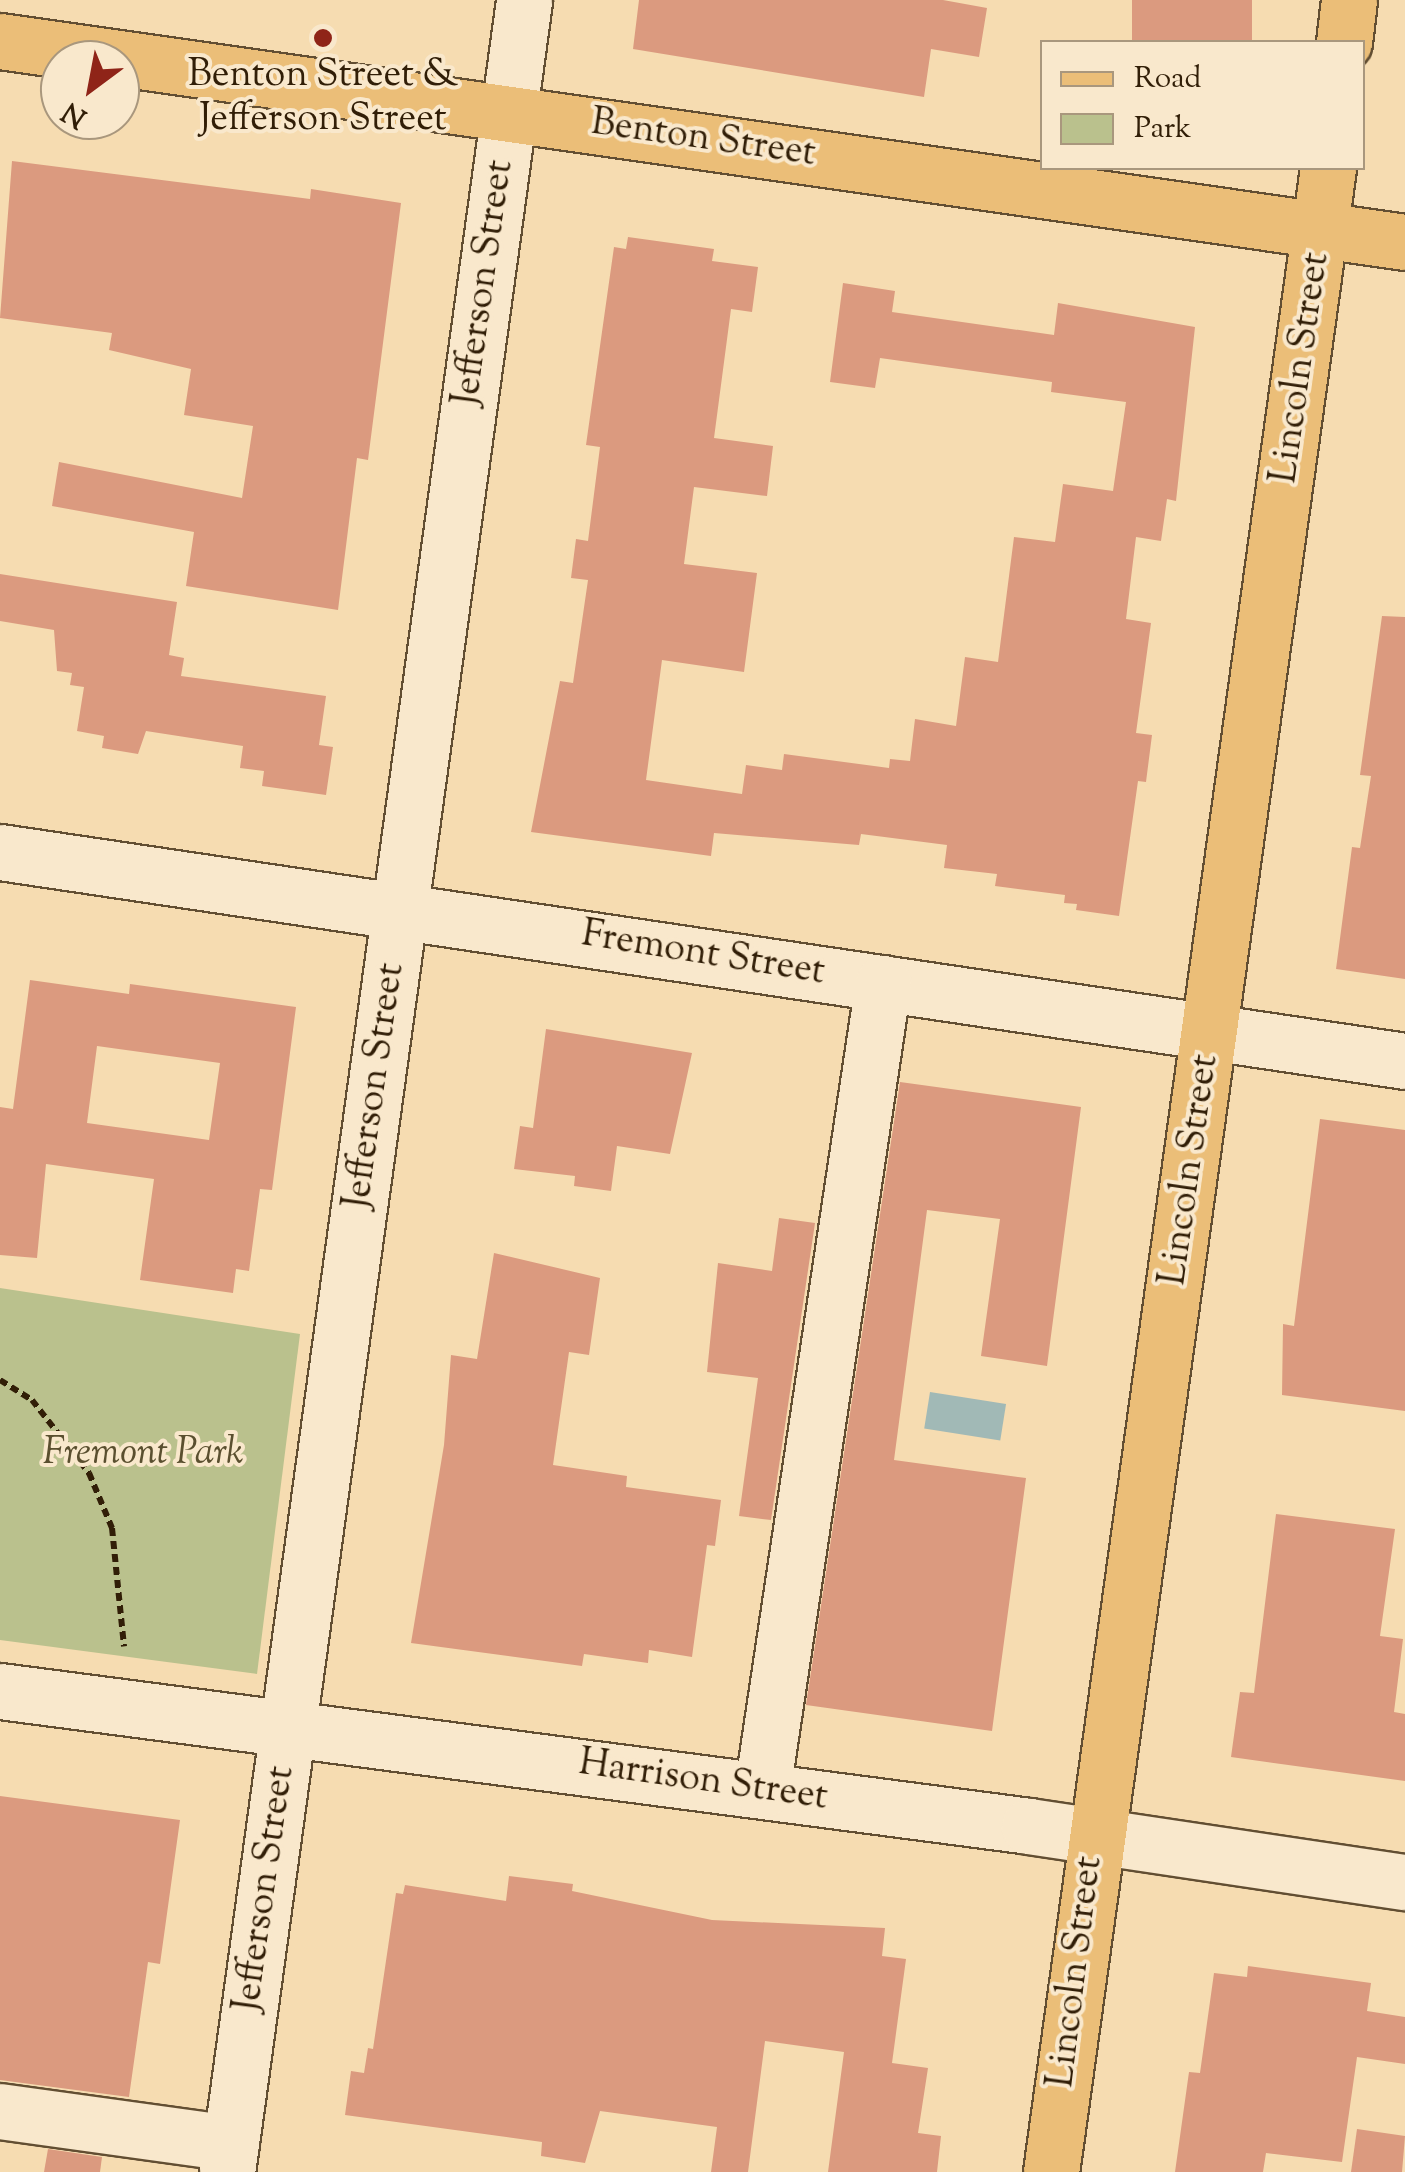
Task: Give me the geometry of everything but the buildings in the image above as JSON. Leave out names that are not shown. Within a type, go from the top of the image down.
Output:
[{"type":"main road","points":[[1344,40],[1349,0]]},
{"type":"main road","name":"Benton Street","points":[[0,42],[1405,242]]},
{"type":"main road","name":"Lincoln Street","points":[[1051,2172],[1094,1835],[1211,1034],[1328,170]]},
{"type":"street","name":"Jefferson Street","points":[[229,2158],[524,0]]},
{"type":"street","name":"Fremont Street","points":[[0,852],[400,908],[1405,1061]]},
{"type":"street","points":[[762,1790],[883,983]]},
{"type":"street","name":"Harrison Street","points":[[0,1691],[1094,1835],[1405,1882]]},
{"type":"street","points":[[0,2111],[229,2158]]},
{"type":"path","points":[[0,1380],[32,1400],[89,1473],[112,1528],[124,1646]]},
{"type":"green space","name":"Fremont Park","points":[[0,1288],[300,1334],[257,1674],[0,1640]]},
{"type":"water","points":[[930,1392],[1006,1404],[1000,1441],[924,1429]]},
{"type":"place","name":"Benton Street & Jefferson Street","points":[[323,38]]}]
